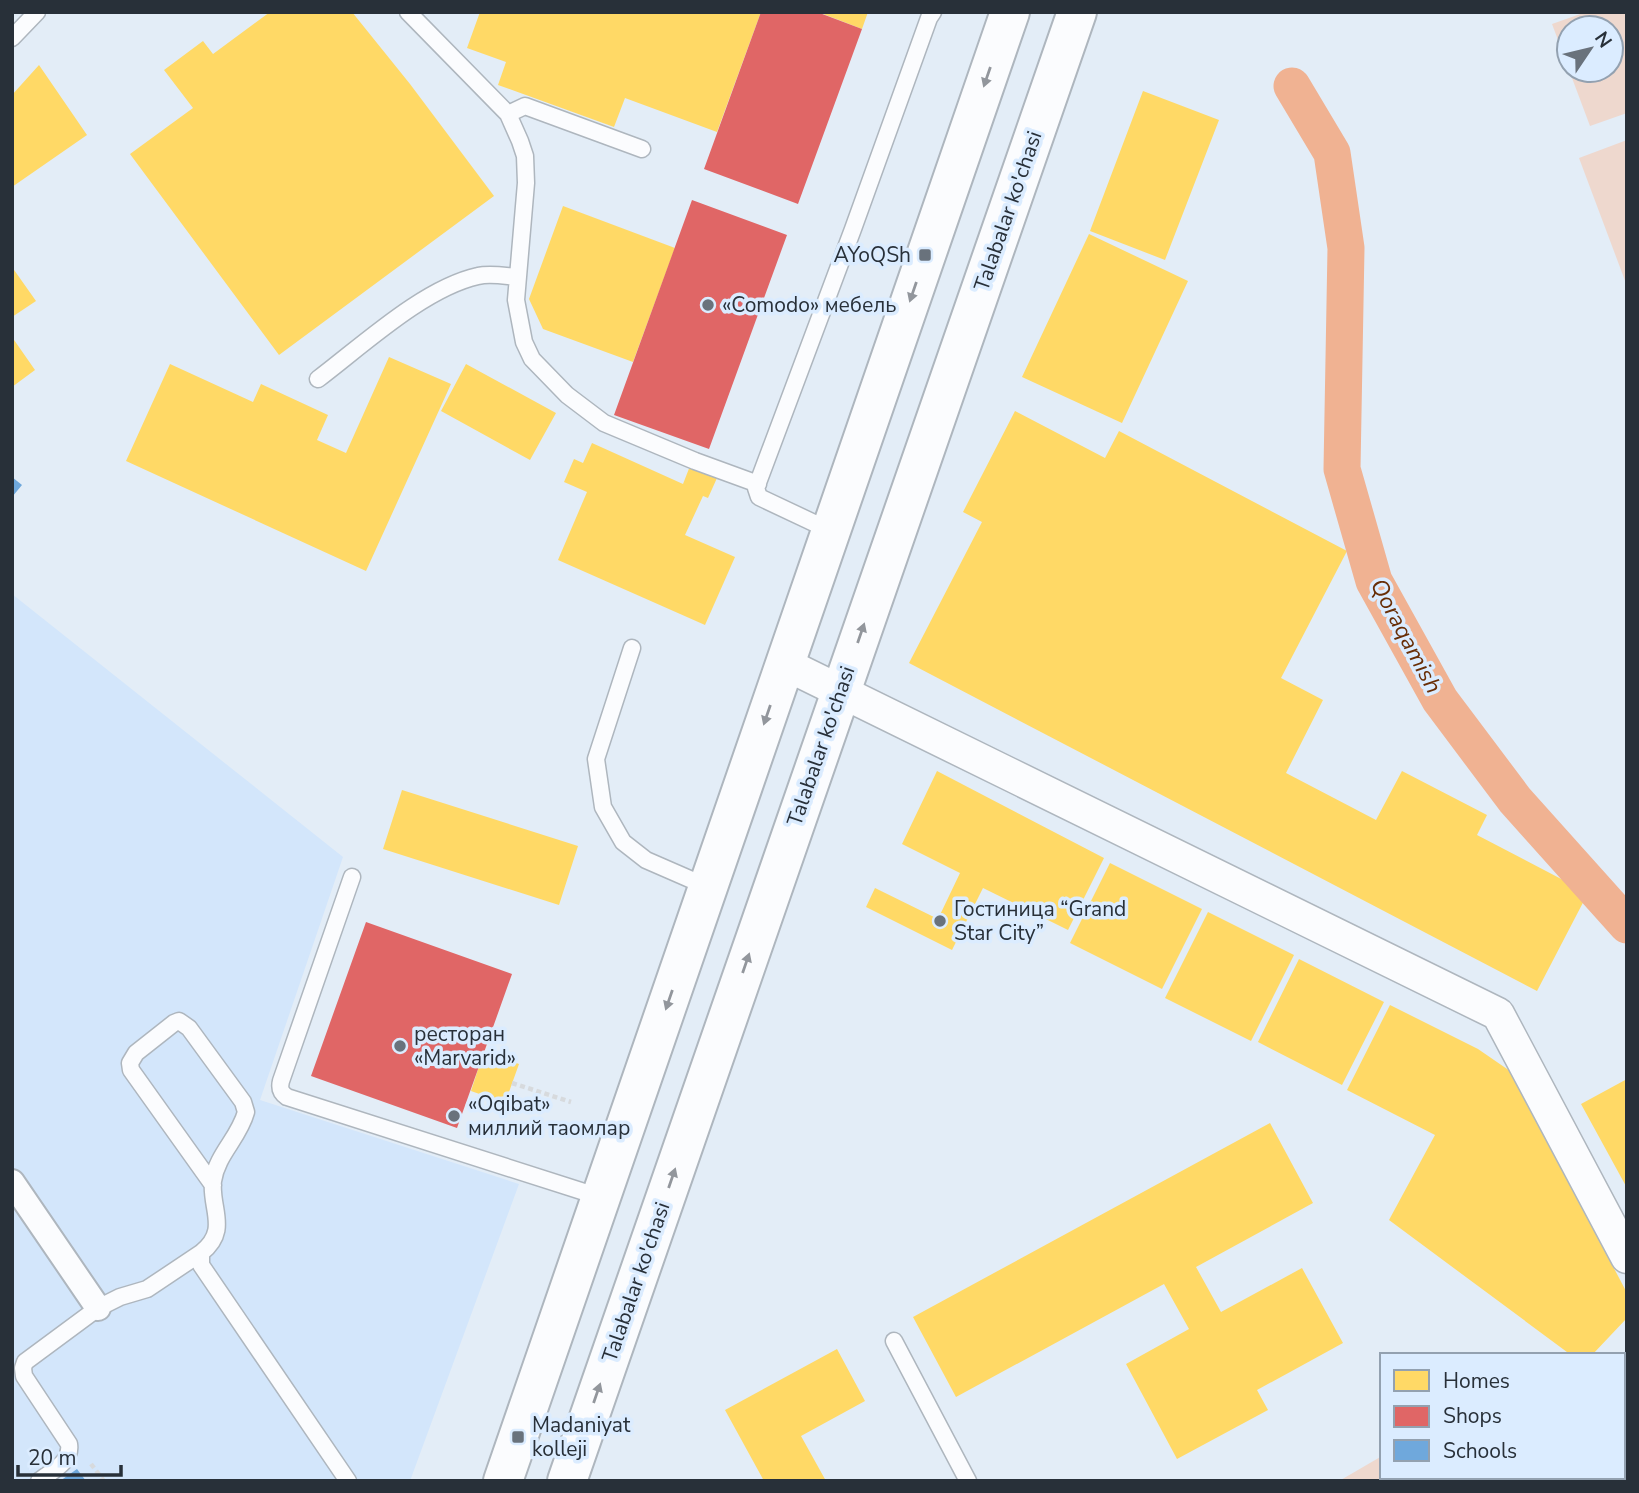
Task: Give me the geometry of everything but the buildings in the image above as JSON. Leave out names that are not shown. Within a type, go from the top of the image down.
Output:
[{"type":"main road","points":[[503,1481],[1010,12]]},
{"type":"main road","name":"Talabalar ko'chasi","points":[[566,1481],[1077,12]]},
{"type":"street","points":[[785,664],[1498,1014],[1627,1257]]},
{"type":"street","points":[[12,1182],[98,1308]]},
{"type":"lane","points":[[12,38],[37,12]]},
{"type":"lane","points":[[408,12],[508,114],[524,156],[526,183],[516,300],[524,342],[532,359],[567,395],[604,423],[758,484]]},
{"type":"lane","points":[[831,531],[759,497],[756,492],[933,12]]},
{"type":"lane","points":[[508,114],[525,106],[642,149]]},
{"type":"lane","points":[[318,379],[409,310],[446,288],[480,275],[517,277]]},
{"type":"lane","points":[[632,648],[596,759],[603,807],[623,842],[646,860],[708,887]]},
{"type":"lane","points":[[352,877],[279,1087],[282,1093],[600,1197]]},
{"type":"lane","points":[[39,1481],[67,1458],[69,1444],[24,1376],[25,1362],[98,1308],[120,1297],[147,1289],[201,1252],[211,1244],[217,1233],[213,1185],[216,1167],[245,1118],[245,1107],[189,1028],[179,1021],[136,1053],[130,1063],[131,1070],[213,1185]]},
{"type":"lane","points":[[201,1252],[201,1265],[348,1481]]},
{"type":"lane","points":[[894,1342],[968,1481]]},
{"type":"path","points":[[512,1083],[571,1102]]},
{"type":"shaded area","points":[[1627,12],[1627,113],[1590,126],[1574,84],[1625,84],[1625,14],[1580,14]]},
{"type":"shaded area","points":[[1627,140],[1627,286],[1579,158]]},
{"type":"shaded area","points":[[12,594],[343,857],[260,1100],[519,1184],[410,1481],[12,1481]]},
{"type":"shaded area","points":[[1380,1457],[1380,1479],[1476,1481],[1339,1481]]},
{"type":"waterway","name":"Qoraqamish","points":[[1292,86],[1332,153],[1346,248],[1342,469],[1374,581],[1440,700],[1515,800],[1627,925]]},
{"type":"place","name":"AYoQSh","points":[[925,255]]},
{"type":"place","name":"«Comodo» мебель","points":[[708,305]]},
{"type":"place","name":"Гостиница “Grand Star City”","points":[[940,921]]},
{"type":"place","name":"ресторан «Marvarid»","points":[[400,1046]]},
{"type":"place","name":"«Oqibat» миллий таомлар","points":[[454,1116]]},
{"type":"place","name":"Madaniyat kolleji","points":[[518,1437]]}]
